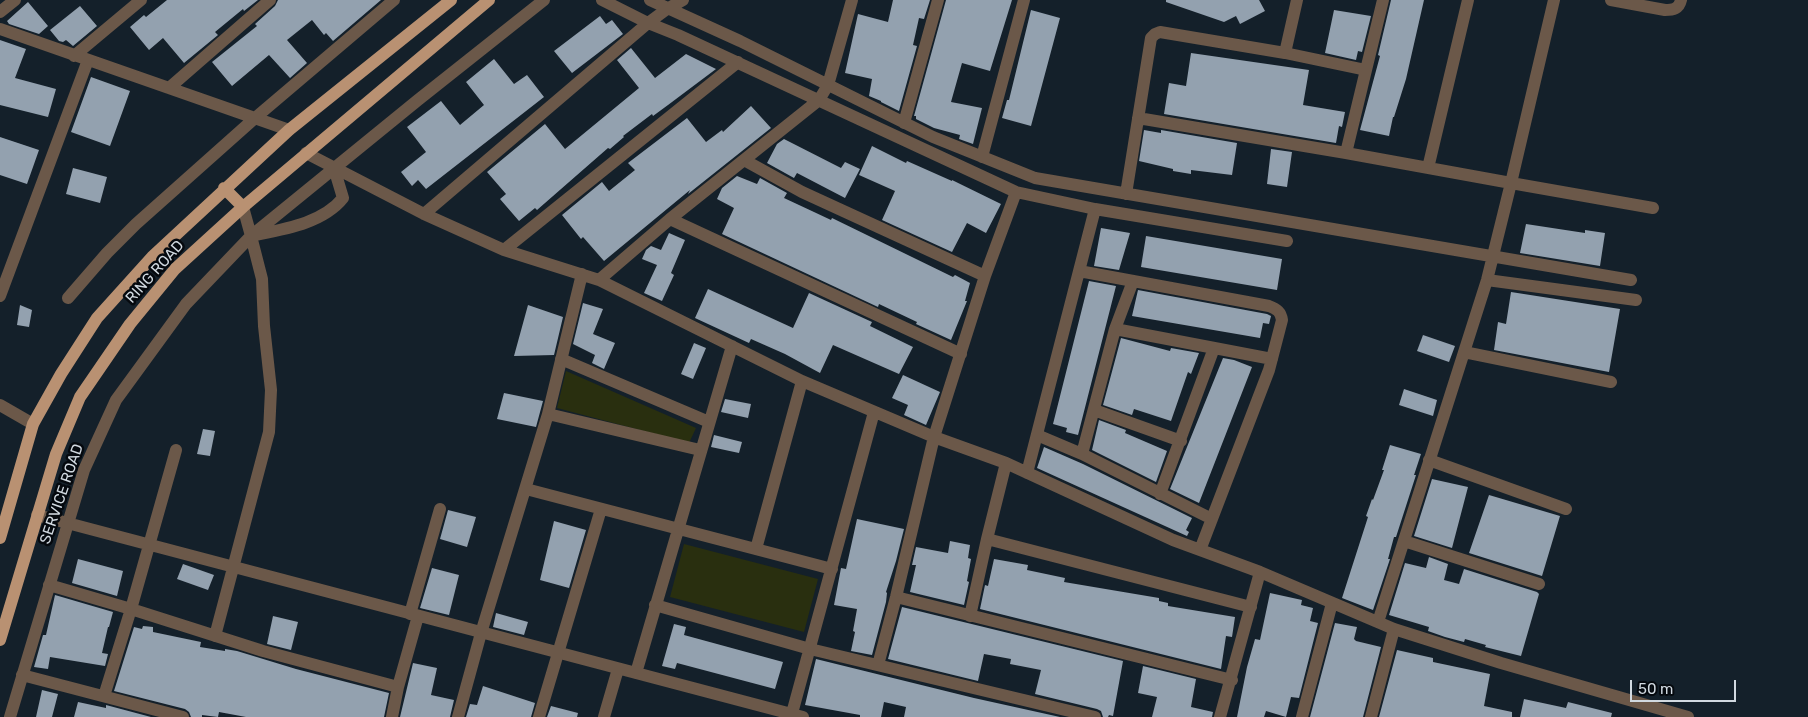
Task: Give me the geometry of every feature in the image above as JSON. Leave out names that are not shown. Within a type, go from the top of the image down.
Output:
[{"type":"main road","name":"RING ROAD","points":[[0,538],[32,424],[97,318],[152,257],[224,188],[289,130],[451,0]]},
{"type":"main road","name":"RING ROAD","points":[[0,640],[56,454],[80,397],[130,324],[175,269],[243,207],[489,0]]},
{"type":"main road","points":[[224,188],[243,207]]},
{"type":"street","points":[[0,12],[15,0]]},
{"type":"street","points":[[74,56],[141,0]]},
{"type":"street","points":[[169,88],[270,0]]},
{"type":"street","points":[[68,298],[107,253],[136,224],[255,118],[394,0]]},
{"type":"street","name":"SERVICE ROAD","points":[[10,717],[84,470],[116,400],[186,304],[251,236],[544,0]]},
{"type":"street","points":[[602,0],[648,24],[678,35],[738,62],[1016,192],[1099,210],[1287,241]]},
{"type":"street","points":[[650,0],[740,41],[933,137],[1034,178],[1631,280]]},
{"type":"street","points":[[424,214],[667,8],[683,0]]},
{"type":"street","points":[[599,280],[670,219],[819,100],[828,85],[852,0]]},
{"type":"street","points":[[904,123],[938,0]]},
{"type":"street","points":[[982,157],[1024,0]]},
{"type":"street","points":[[1285,53],[1297,0]]},
{"type":"street","points":[[1346,153],[1383,0]]},
{"type":"street","points":[[1428,168],[1468,0]]},
{"type":"street","points":[[1378,622],[1494,256],[1554,0]]},
{"type":"street","points":[[1610,0],[1665,10],[1677,8],[1681,0]]},
{"type":"street","points":[[0,29],[289,130]]},
{"type":"street","points":[[1126,194],[1151,38],[1155,34],[1160,32],[1285,53],[1366,70]]},
{"type":"street","points":[[0,296],[88,60]]},
{"type":"street","points":[[504,250],[738,62]]},
{"type":"street","points":[[1138,118],[1653,208]]},
{"type":"street","points":[[306,154],[424,214],[504,250],[599,280],[802,381],[934,437],[1006,463],[1172,540],[1260,572],[1394,629],[1501,663],[1688,717]]},
{"type":"street","points":[[744,160],[802,192],[985,276]]},
{"type":"street","points":[[251,236],[298,226],[336,208],[344,198],[334,168]]},
{"type":"street","points":[[1027,473],[1080,271],[1106,190]]},
{"type":"street","points":[[878,665],[934,437],[985,276],[1016,192]]},
{"type":"street","points":[[215,636],[232,567],[261,467],[270,424],[271,390],[264,326],[262,278],[243,207]]},
{"type":"street","points":[[670,219],[961,354]]},
{"type":"street","points":[[1080,271],[1269,306],[1281,314],[1282,320],[1272,359],[1200,550]]},
{"type":"street","points":[[458,717],[481,633],[548,414],[582,274]]},
{"type":"street","points":[[1487,280],[1636,300]]},
{"type":"street","points":[[1082,454],[1114,329],[1133,281]]},
{"type":"street","points":[[1114,329],[1272,359]]},
{"type":"street","points":[[636,673],[732,346]]},
{"type":"street","points":[[1160,494],[1214,348]]},
{"type":"street","points":[[1464,352],[1611,382]]},
{"type":"street","points":[[561,359],[709,422]]},
{"type":"street","points":[[756,549],[802,381]]},
{"type":"street","points":[[0,405],[32,424]]},
{"type":"street","points":[[1094,410],[1181,441]]},
{"type":"street","points":[[37,516],[796,716],[810,649],[874,412]]},
{"type":"street","points":[[548,414],[700,450]]},
{"type":"street","points":[[1037,435],[1082,454],[1212,518]]},
{"type":"street","points":[[104,696],[176,450]]},
{"type":"street","points":[[1429,460],[1566,509]]},
{"type":"street","points":[[970,616],[1006,463]]},
{"type":"street","points":[[526,489],[832,568]]},
{"type":"street","points":[[392,717],[440,509]]},
{"type":"street","points":[[539,717],[601,509]]},
{"type":"street","points":[[987,539],[1250,606]]},
{"type":"street","points":[[1404,541],[1538,584]]},
{"type":"street","points":[[1220,717],[1232,680],[1260,572]]},
{"type":"street","points":[[49,585],[263,651],[398,687]]},
{"type":"street","points":[[896,597],[1232,680]]},
{"type":"street","points":[[1302,717],[1332,603]]},
{"type":"street","points":[[655,605],[810,649],[1096,717]]},
{"type":"street","points":[[1371,717],[1394,629]]},
{"type":"street","points":[[604,717],[618,669]]},
{"type":"street","points":[[22,675],[183,717]]},
{"type":"green space","points":[[566,371],[696,428],[689,443],[557,408]]},
{"type":"green space","points":[[684,544],[818,579],[804,632],[670,597]]},
{"type":"building","points":[[167,0],[258,0],[244,11],[243,9],[215,32],[218,35],[184,63],[163,38],[149,50],[130,27]]},
{"type":"building","points":[[278,0],[381,0],[333,41],[326,33],[324,35],[312,20],[287,40],[307,63],[290,78],[269,55],[232,86],[212,62],[257,26],[255,24],[275,6]]},
{"type":"building","points":[[893,0],[930,0],[924,19],[919,18],[913,45],[917,46],[899,111],[869,96],[872,79],[845,73],[858,14],[888,22]]},
{"type":"building","points":[[946,0],[1012,0],[990,71],[962,63],[951,102],[982,108],[973,144],[959,139],[960,135],[934,128],[916,119],[916,116],[914,116]]},
{"type":"building","points":[[1166,0],[1259,0],[1265,11],[1240,24],[1236,16],[1224,22],[1166,2]]},
{"type":"building","points":[[1391,0],[1424,0],[1406,79],[1393,117],[1389,136],[1360,130],[1380,56],[1378,55]]},
{"type":"building","points":[[28,2],[48,26],[39,34],[9,24],[7,21]]},
{"type":"building","points":[[80,6],[97,26],[73,46],[66,40],[63,42],[59,41],[50,30]]},
{"type":"building","points":[[1031,10],[1060,18],[1031,126],[1002,118],[1007,100],[1009,100]]},
{"type":"building","points":[[1334,10],[1371,16],[1362,52],[1358,51],[1356,60],[1325,53]]},
{"type":"building","points":[[600,16],[606,24],[612,20],[623,34],[572,73],[554,51]]},
{"type":"building","points":[[0,40],[26,49],[15,78],[56,89],[48,117],[0,105]]},
{"type":"building","points":[[631,48],[655,78],[686,54],[716,69],[623,136],[537,210],[535,208],[519,221],[500,199],[506,194],[487,172],[545,124],[565,149],[639,88],[617,60]]},
{"type":"building","points":[[1191,53],[1309,70],[1303,105],[1345,112],[1342,127],[1339,126],[1336,143],[1164,114],[1169,83],[1186,86]]},
{"type":"building","points":[[494,59],[514,84],[527,75],[544,97],[426,189],[418,180],[412,186],[401,172],[426,152],[407,127],[441,101],[460,125],[484,105],[466,82]]},
{"type":"building","points":[[91,77],[130,91],[110,146],[71,132]]},
{"type":"building","points":[[751,106],[771,128],[688,194],[690,190],[604,261],[583,237],[581,239],[562,215],[602,182],[609,191],[635,170],[628,163],[687,118],[706,142],[722,130],[723,132]]},
{"type":"building","points":[[1144,130],[1161,133],[1161,130],[1237,143],[1232,175],[1191,170],[1191,174],[1139,161]]},
{"type":"building","points":[[0,137],[39,150],[27,184],[0,175]]},
{"type":"building","points":[[784,139],[841,168],[845,162],[860,169],[845,198],[797,173],[794,178],[767,163],[777,144]]},
{"type":"building","points":[[872,146],[906,163],[907,161],[952,180],[1001,204],[986,233],[967,223],[952,252],[882,220],[895,191],[859,175]]},
{"type":"building","points":[[1271,149],[1292,152],[1287,187],[1267,184]]},
{"type":"building","points":[[73,168],[107,177],[100,203],[66,194]]},
{"type":"building","points":[[737,176],[757,184],[760,178],[787,193],[784,198],[831,220],[832,218],[953,277],[955,275],[970,283],[965,301],[967,301],[951,340],[879,304],[878,307],[722,234],[734,208],[717,199],[722,188]]},
{"type":"building","points":[[1526,224],[1585,233],[1585,230],[1605,233],[1600,266],[1520,253]]},
{"type":"building","points":[[1101,228],[1130,233],[1119,270],[1094,266]]},
{"type":"building","points":[[669,233],[685,240],[671,273],[674,275],[662,301],[644,293],[657,265],[642,259],[646,250],[651,246],[661,250]]},
{"type":"building","points":[[1146,236],[1282,259],[1277,290],[1141,267]]},
{"type":"building","points":[[1089,281],[1116,286],[1078,435],[1066,432],[1067,428],[1053,424]]},
{"type":"building","points":[[708,289],[793,328],[809,293],[872,322],[870,326],[913,347],[899,374],[833,345],[820,373],[785,354],[751,339],[749,343],[695,318]]},
{"type":"building","points":[[1138,290],[1271,316],[1269,324],[1263,323],[1260,338],[1132,316]]},
{"type":"building","points":[[1511,292],[1620,309],[1609,372],[1494,350],[1498,322],[1506,324]]},
{"type":"building","points":[[583,303],[603,309],[593,334],[615,343],[604,369],[592,363],[595,355],[573,344]]},
{"type":"building","points":[[20,305],[32,310],[29,327],[17,325]]},
{"type":"building","points":[[528,305],[563,317],[554,355],[514,356]]},
{"type":"building","points":[[1423,335],[1455,346],[1449,362],[1417,351]]},
{"type":"building","points":[[1121,338],[1170,351],[1171,348],[1199,353],[1191,374],[1188,372],[1171,421],[1134,409],[1132,415],[1103,405]]},
{"type":"building","points":[[694,343],[706,348],[693,379],[681,374]]},
{"type":"building","points":[[1223,358],[1252,367],[1199,503],[1170,489]]},
{"type":"building","points":[[903,375],[940,392],[926,425],[904,415],[908,405],[892,398]]},
{"type":"building","points":[[1404,389],[1437,400],[1433,416],[1399,405]]},
{"type":"building","points":[[504,393],[543,401],[536,427],[497,419]]},
{"type":"building","points":[[725,399],[751,404],[748,418],[721,412]]},
{"type":"building","points":[[1099,420],[1126,430],[1125,433],[1167,451],[1156,482],[1092,450]]},
{"type":"building","points":[[203,429],[215,431],[210,456],[197,454]]},
{"type":"building","points":[[714,435],[742,442],[739,453],[711,447]]},
{"type":"building","points":[[1390,445],[1421,454],[1373,610],[1342,598],[1368,517],[1366,516],[1384,470],[1382,470]]},
{"type":"building","points":[[1044,447],[1083,464],[1192,518],[1186,530],[1189,532],[1187,536],[1037,468]]},
{"type":"building","points":[[1432,479],[1468,487],[1452,548],[1414,536]]},
{"type":"building","points":[[1489,495],[1560,516],[1542,576],[1469,553]]},
{"type":"building","points":[[448,510],[476,517],[467,547],[440,539]]},
{"type":"building","points":[[857,519],[904,529],[886,592],[886,602],[872,655],[851,651],[857,609],[834,605],[841,568],[846,569]]},
{"type":"building","points":[[554,521],[586,530],[569,588],[540,580]]},
{"type":"building","points":[[950,541],[970,545],[968,558],[971,559],[967,581],[969,582],[964,605],[910,592],[916,565],[912,565],[916,547],[948,553]]},
{"type":"building","points":[[1429,557],[1448,564],[1444,580],[1459,584],[1464,569],[1539,594],[1521,656],[1485,647],[1486,645],[1465,639],[1464,642],[1445,637],[1428,631],[1429,627],[1389,615],[1405,563],[1426,568]]},
{"type":"building","points":[[78,559],[123,571],[117,596],[72,583]]},
{"type":"building","points":[[994,559],[1028,565],[1027,570],[1065,578],[1064,582],[1159,598],[1159,601],[1168,603],[1168,606],[1235,617],[1232,637],[1226,636],[1221,669],[980,609],[985,585],[988,586]]},
{"type":"building","points":[[183,564],[214,575],[208,590],[177,579]]},
{"type":"building","points":[[432,568],[459,575],[449,615],[420,608]]},
{"type":"building","points":[[1270,593],[1302,600],[1301,605],[1313,608],[1310,621],[1318,623],[1299,698],[1291,697],[1286,717],[1266,711],[1264,717],[1237,717],[1247,667],[1255,639],[1260,640]]},
{"type":"building","points":[[55,595],[113,612],[102,653],[108,654],[105,666],[50,657],[48,669],[34,667],[43,635],[46,635]]},
{"type":"building","points":[[902,607],[1123,661],[1113,716],[1103,717],[1101,711],[1097,709],[1035,694],[1041,670],[1010,664],[1011,659],[984,654],[978,681],[888,659]]},
{"type":"building","points":[[496,613],[528,622],[524,635],[493,627]]},
{"type":"building","points":[[273,616],[298,622],[291,650],[267,644]]},
{"type":"building","points":[[1335,623],[1357,627],[1354,639],[1356,641],[1381,647],[1363,717],[1310,717]]},
{"type":"building","points":[[674,624],[686,627],[684,635],[783,662],[775,689],[677,663],[675,669],[662,666]]},
{"type":"building","points":[[143,626],[153,627],[153,632],[201,642],[200,647],[237,651],[296,669],[389,693],[384,717],[246,717],[219,712],[218,717],[202,715],[202,717],[191,717],[185,709],[114,691],[134,627],[142,629]]},
{"type":"building","points":[[1397,650],[1433,658],[1433,662],[1490,674],[1484,706],[1512,712],[1512,717],[1379,717]]},
{"type":"building","points":[[816,659],[1060,717],[904,717],[906,707],[884,702],[881,717],[860,717],[860,715],[805,705]]},
{"type":"building","points":[[413,663],[437,668],[431,695],[454,700],[450,717],[400,717]]},
{"type":"building","points":[[1143,666],[1196,679],[1191,707],[1213,712],[1212,717],[1152,717],[1157,697],[1138,693]]},
{"type":"building","points":[[483,686],[535,703],[531,717],[466,717],[470,704],[477,705]]},
{"type":"building","points":[[42,690],[58,694],[52,717],[36,717]]},
{"type":"building","points":[[1524,699],[1566,708],[1568,702],[1612,713],[1611,717],[1520,717]]},
{"type":"building","points":[[78,702],[106,708],[106,705],[151,717],[74,717]]},
{"type":"building","points":[[551,706],[578,713],[577,717],[547,717]]}]
